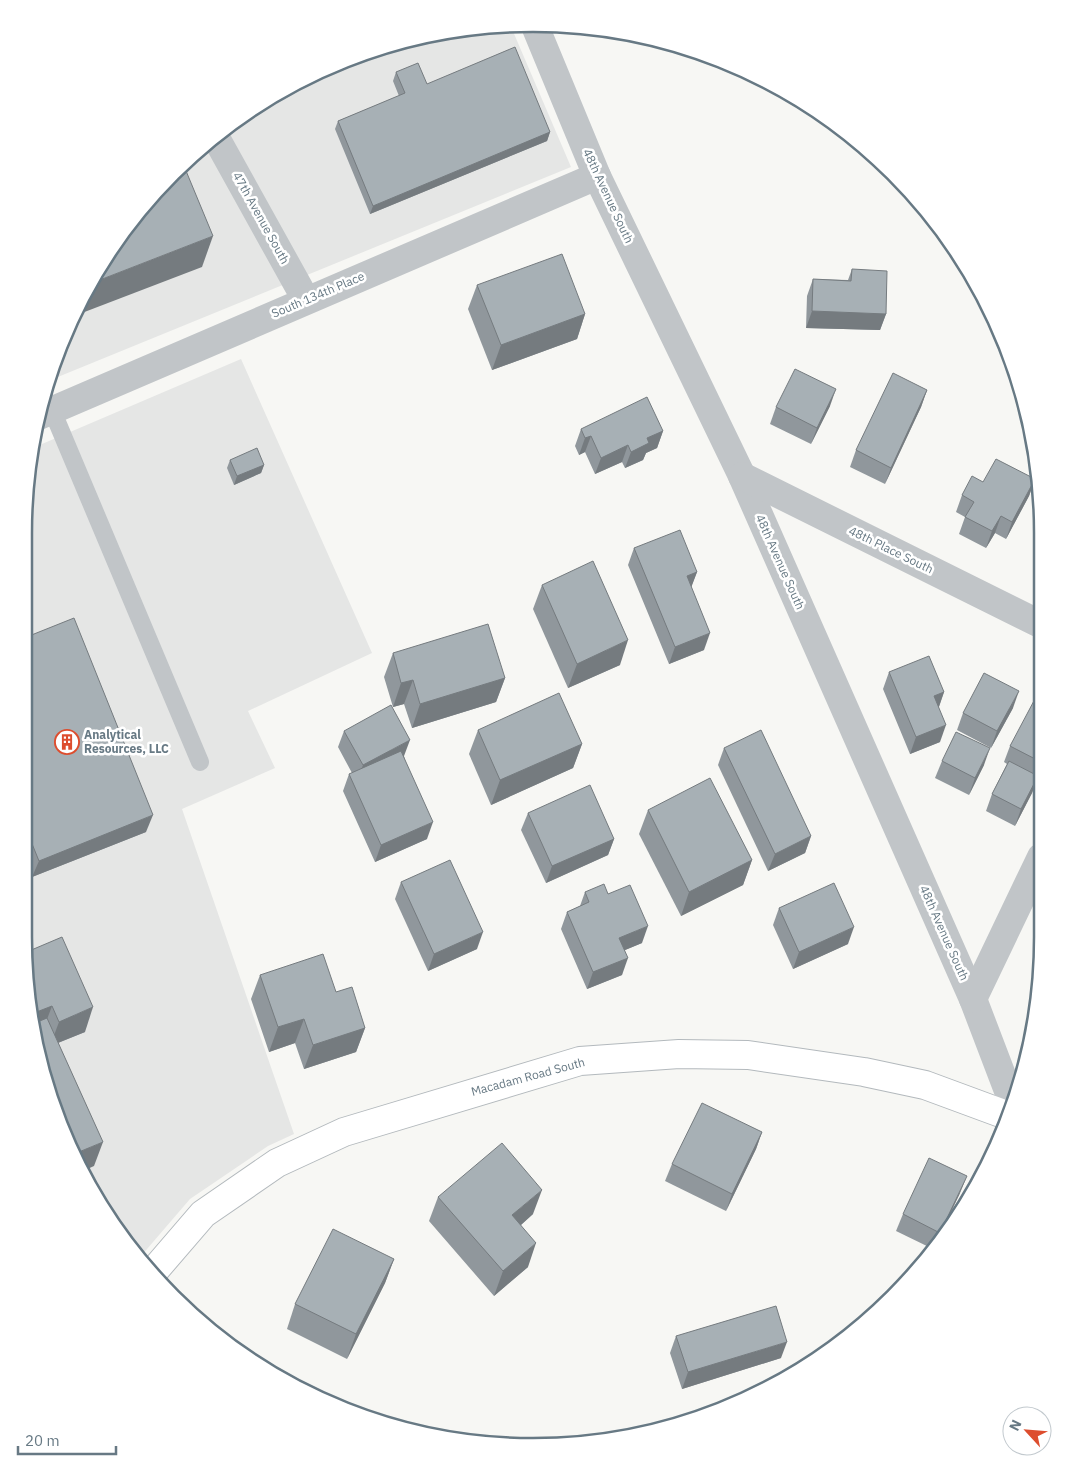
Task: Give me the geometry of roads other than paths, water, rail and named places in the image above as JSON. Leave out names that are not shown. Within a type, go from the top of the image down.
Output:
[{"type":"street","name":"48th Avenue South","points":[[538,32],[597,176],[742,476],[973,999],[1009,1094]]},
{"type":"street","name":"47th Avenue South","points":[[219,144],[306,300]]},
{"type":"street","name":"South 134th Place","points":[[48,412],[597,176]]},
{"type":"street","name":"48th Place South","points":[[742,476],[1034,621]]},
{"type":"street","points":[[973,999],[1034,873]]},
{"type":"street","name":"Macadam Road South","points":[[157,1268],[203,1214],[278,1164],[344,1132],[580,1061],[678,1054],[748,1055],[864,1072],[925,1085],[1002,1114]]},
{"type":"lane","points":[[47,417],[200,762]]},
{"type":"place","name":"Analytical Resources, LLC","points":[[67,742]]}]
